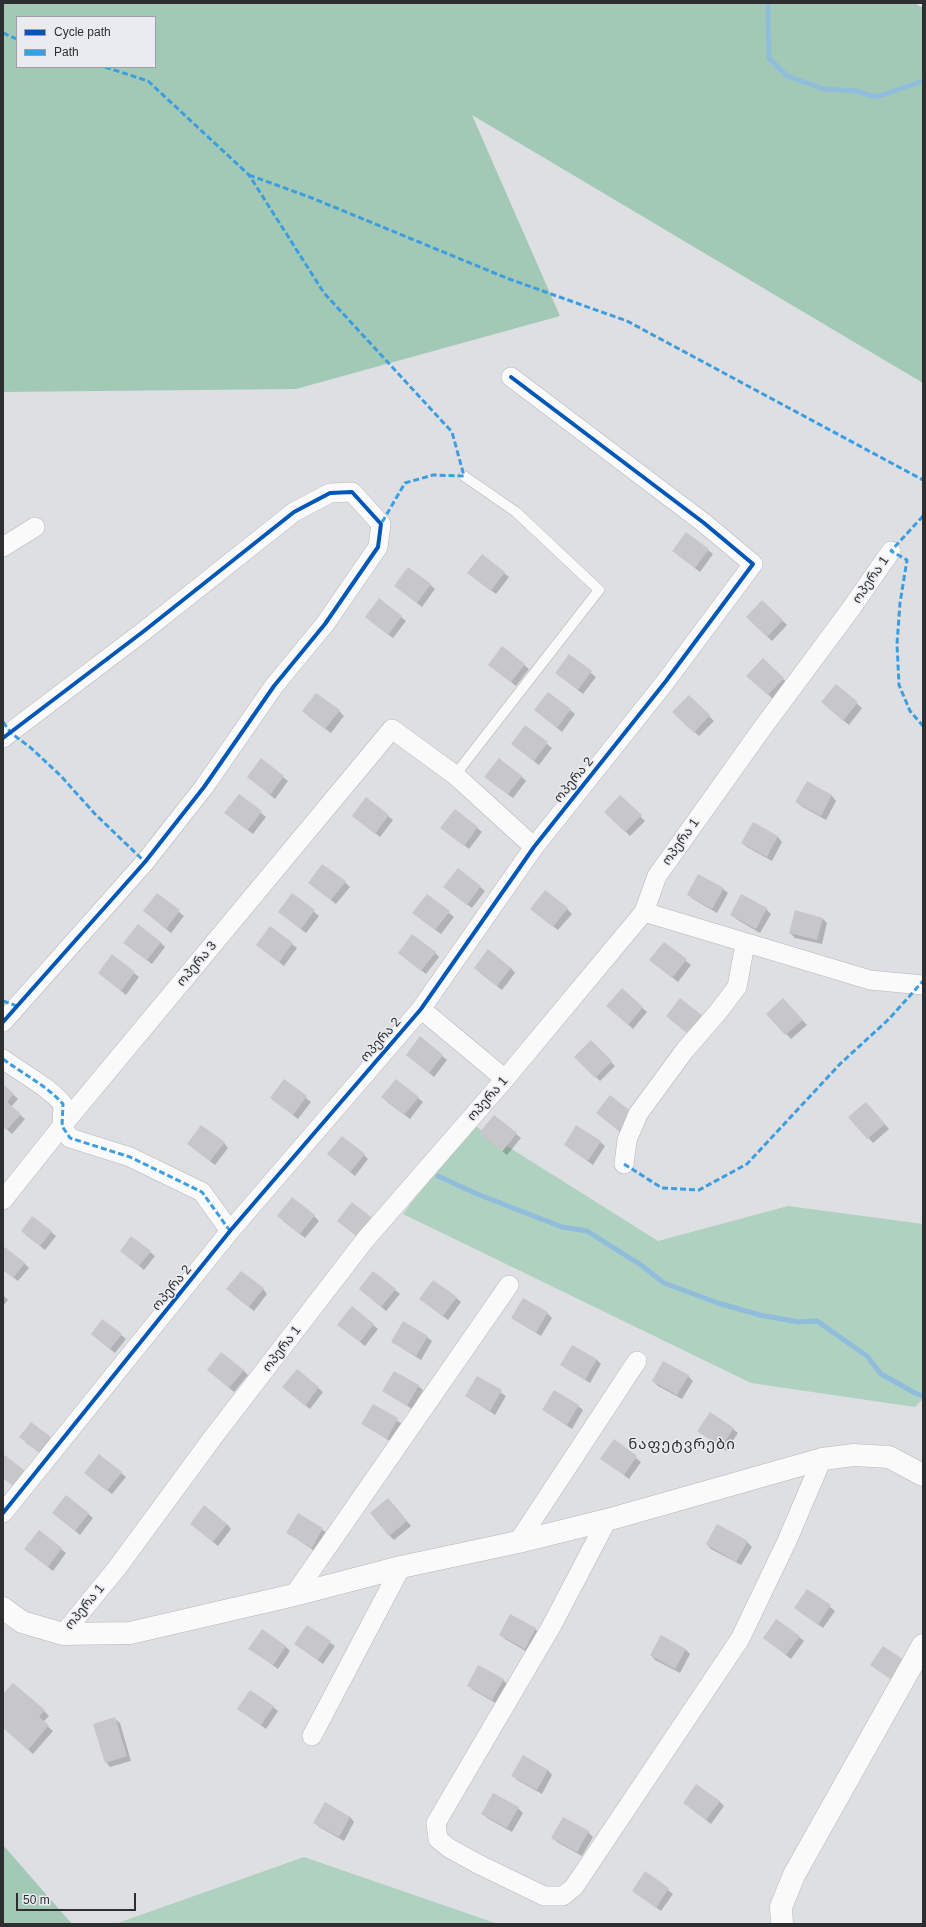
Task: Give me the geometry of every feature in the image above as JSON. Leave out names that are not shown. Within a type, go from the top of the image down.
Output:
[{"type":"street","name":"ოპერა 2","points":[[3,1513],[230,1231],[421,1009],[534,847],[666,681],[753,564],[704,523],[511,377]]},
{"type":"street","points":[[3,738],[144,631],[294,512],[330,493],[352,492],[381,524],[378,547],[325,624],[274,686],[204,787],[145,862],[10,1003],[3,1022]]},
{"type":"street","points":[[3,547],[35,528]]},
{"type":"street","name":"ოპერა 1","points":[[63,1634],[118,1568],[214,1436],[365,1240],[505,1079],[644,912],[657,876],[761,730],[850,610],[891,551]]},
{"type":"street","name":"ოპერა 3","points":[[3,1200],[62,1126],[392,729],[455,775]]},
{"type":"street","points":[[455,775],[534,847]]},
{"type":"street","points":[[644,912],[745,944],[870,980],[923,985]]},
{"type":"street","points":[[624,1164],[627,1140],[638,1114],[684,1050],[718,1012],[737,987],[745,944]]},
{"type":"street","points":[[421,1009],[505,1079]]},
{"type":"street","points":[[3,1059],[51,1091],[64,1104],[62,1126],[70,1138],[130,1157],[202,1192],[230,1231]]},
{"type":"street","points":[[294,1595],[509,1285]]},
{"type":"street","points":[[518,1542],[637,1361]]},
{"type":"street","points":[[3,1608],[22,1622],[63,1634],[130,1633],[294,1595],[401,1567],[518,1542],[607,1520],[822,1459],[854,1455],[889,1457],[923,1475]]},
{"type":"street","points":[[607,1520],[551,1627],[436,1823],[438,1839],[449,1848],[478,1864],[544,1896],[563,1896],[574,1887],[740,1639],[787,1541],[822,1459]]},
{"type":"street","points":[[312,1736],[401,1567]]},
{"type":"street","points":[[782,1924],[781,1907],[794,1875],[923,1645]]},
{"type":"lane","points":[[455,775],[599,590],[516,512],[464,476]]},
{"type":"green space","points":[[3,3],[914,3],[923,8],[923,383],[472,115],[560,316],[296,389],[3,392]]},
{"type":"green space","points":[[472,1124],[658,1241],[788,1206],[923,1224],[923,1399],[915,1407],[751,1383],[403,1214]]},
{"type":"green space","points":[[3,1845],[72,1924],[3,1924]]},
{"type":"green space","points":[[304,1857],[498,1924],[115,1924]]},
{"type":"building","points":[[686,532],[709,549],[695,568],[672,551]]},
{"type":"building","points":[[482,554],[505,572],[491,591],[467,573]]},
{"type":"building","points":[[408,567],[431,584],[417,603],[394,586]]},
{"type":"building","points":[[379,598],[402,616],[388,635],[365,617]]},
{"type":"building","points":[[762,600],[783,620],[767,637],[746,617]]},
{"type":"building","points":[[502,646],[525,664],[511,682],[488,665]]},
{"type":"building","points":[[569,654],[592,671],[578,690],[555,673]]},
{"type":"building","points":[[763,658],[784,678],[768,695],[746,676]]},
{"type":"building","points":[[836,684],[858,702],[843,721],[821,702]]},
{"type":"building","points":[[548,692],[571,709],[557,728],[534,710]]},
{"type":"building","points":[[316,693],[340,710],[325,729],[302,711]]},
{"type":"building","points":[[689,695],[710,715],[694,733],[672,712]]},
{"type":"building","points":[[525,725],[548,742],[534,761],[511,744]]},
{"type":"building","points":[[261,758],[284,776],[270,795],[247,777]]},
{"type":"building","points":[[499,758],[522,776],[508,794],[484,777]]},
{"type":"building","points":[[807,781],[832,795],[821,816],[795,802]]},
{"type":"building","points":[[239,794],[262,811],[248,830],[224,813]]},
{"type":"building","points":[[620,795],[642,815],[625,832],[604,812]]},
{"type":"building","points":[[366,797],[389,815],[375,834],[352,816]]},
{"type":"building","points":[[455,809],[478,827],[464,846],[440,828]]},
{"type":"building","points":[[753,822],[778,836],[767,857],[741,843]]},
{"type":"building","points":[[322,864],[346,881],[331,900],[308,883]]},
{"type":"building","points":[[458,868],[481,886],[467,905],[443,887]]},
{"type":"building","points":[[698,874],[724,888],[712,909],[687,895]]},
{"type":"building","points":[[545,890],[568,908],[553,927],[530,909]]},
{"type":"building","points":[[157,893],[180,910],[166,929],[143,911]]},
{"type":"building","points":[[292,893],[315,910],[301,929],[278,912]]},
{"type":"building","points":[[427,894],[450,911],[435,930],[412,913]]},
{"type":"building","points":[[741,894],[767,908],[756,929],[730,915]]},
{"type":"building","points":[[795,910],[823,918],[817,940],[789,933]]},
{"type":"building","points":[[138,924],[161,942],[147,960],[123,943]]},
{"type":"building","points":[[270,926],[293,943],[279,962],[256,945]]},
{"type":"building","points":[[412,934],[436,952],[421,971],[398,953]]},
{"type":"building","points":[[664,942],[687,959],[672,978],[649,960]]},
{"type":"building","points":[[488,949],[511,968],[497,986],[474,968]]},
{"type":"building","points":[[112,954],[135,972],[121,991],[98,973]]},
{"type":"building","points":[[622,988],[643,1007],[628,1025],[606,1006]]},
{"type":"building","points":[[680,998],[703,1016],[689,1035],[666,1016]]},
{"type":"building","points":[[783,998],[803,1020],[785,1035],[766,1014]]},
{"type":"building","points":[[420,1036],[443,1055],[429,1073],[406,1055]]},
{"type":"building","points":[[591,1040],[612,1061],[595,1078],[574,1057]]},
{"type":"building","points":[[284,1079],[307,1096],[293,1115],[270,1098]]},
{"type":"building","points":[[396,1079],[419,1097],[404,1115],[381,1097]]},
{"type":"building","points":[[3,1084],[14,1094],[7,1102],[21,1114],[7,1130],[3,1127]]},
{"type":"building","points":[[610,1095],[633,1113],[619,1131],[596,1113]]},
{"type":"building","points":[[866,1102],[885,1124],[867,1139],[848,1117]]},
{"type":"building","points":[[494,1115],[517,1133],[502,1152],[479,1133]]},
{"type":"building","points":[[201,1125],[225,1142],[210,1161],[187,1144]]},
{"type":"building","points":[[576,1125],[601,1141],[588,1161],[564,1145]]},
{"type":"building","points":[[342,1136],[365,1154],[350,1172],[327,1154]]},
{"type":"building","points":[[292,1197],[315,1215],[300,1234],[277,1216]]},
{"type":"building","points":[[352,1202],[375,1220],[360,1239],[337,1221]]},
{"type":"building","points":[[32,1216],[52,1231],[40,1246],[21,1231]]},
{"type":"building","points":[[131,1236],[151,1251],[139,1266],[120,1251]]},
{"type":"building","points":[[5,1247],[25,1263],[13,1278],[3,1270],[3,1250]]},
{"type":"building","points":[[241,1271],[264,1288],[249,1307],[226,1289]]},
{"type":"building","points":[[373,1271],[396,1289],[381,1307],[359,1289]]},
{"type":"building","points":[[433,1280],[457,1297],[443,1316],[419,1299]]},
{"type":"building","points":[[523,1298],[548,1312],[536,1333],[511,1318]]},
{"type":"building","points":[[352,1306],[374,1324],[360,1342],[337,1325]]},
{"type":"building","points":[[102,1319],[122,1334],[110,1349],[91,1334]]},
{"type":"building","points":[[403,1321],[428,1336],[416,1356],[391,1342]]},
{"type":"building","points":[[572,1345],[597,1359],[585,1380],[560,1365]]},
{"type":"building","points":[[221,1352],[244,1370],[229,1388],[207,1370]]},
{"type":"building","points":[[663,1361],[689,1375],[677,1395],[652,1381]]},
{"type":"building","points":[[297,1369],[319,1387],[305,1406],[282,1387]]},
{"type":"building","points":[[394,1371],[419,1385],[407,1406],[382,1391]]},
{"type":"building","points":[[477,1376],[502,1390],[490,1411],[465,1396]]},
{"type":"building","points":[[554,1390],[579,1405],[567,1425],[542,1410]]},
{"type":"building","points":[[373,1404],[398,1418],[387,1439],[361,1424]]},
{"type":"building","points":[[710,1412],[734,1428],[721,1447],[697,1431]]},
{"type":"building","points":[[31,1422],[51,1437],[39,1452],[19,1437]]},
{"type":"building","points":[[614,1439],[637,1456],[624,1475],[600,1459]]},
{"type":"building","points":[[99,1454],[122,1472],[107,1491],[84,1473]]},
{"type":"building","points":[[5,1455],[25,1471],[13,1486],[3,1478],[3,1458]]},
{"type":"building","points":[[66,1495],[89,1513],[75,1531],[52,1513]]},
{"type":"building","points":[[388,1498],[407,1521],[389,1536],[370,1513]]},
{"type":"building","points":[[204,1505],[227,1524],[213,1542],[190,1524]]},
{"type":"building","points":[[298,1513],[323,1528],[312,1548],[286,1533]]},
{"type":"building","points":[[717,1524],[748,1541],[736,1562],[706,1544]]},
{"type":"building","points":[[39,1530],[62,1548],[48,1567],[24,1549]]},
{"type":"building","points":[[807,1589],[831,1605],[818,1625],[794,1608]]},
{"type":"building","points":[[510,1614],[536,1628],[525,1649],[499,1635]]},
{"type":"building","points":[[776,1619],[800,1636],[786,1655],[763,1638]]},
{"type":"building","points":[[307,1625],[331,1641],[318,1660],[294,1644]]},
{"type":"building","points":[[262,1629],[286,1646],[273,1665],[248,1649]]},
{"type":"building","points":[[661,1635],[686,1649],[675,1669],[650,1655]]},
{"type":"building","points":[[883,1646],[907,1662],[893,1681],[870,1665]]},
{"type":"building","points":[[478,1665],[504,1679],[492,1700],[467,1686]]},
{"type":"building","points":[[13,1683],[45,1710],[39,1717],[49,1725],[28,1750],[3,1728],[3,1694]]},
{"type":"building","points":[[250,1690],[274,1706],[261,1725],[237,1709]]},
{"type":"building","points":[[115,1717],[127,1756],[105,1763],[93,1724]]},
{"type":"building","points":[[523,1755],[548,1770],[537,1790],[511,1776]]},
{"type":"building","points":[[696,1784],[720,1801],[706,1820],[683,1803]]},
{"type":"building","points":[[493,1793],[519,1807],[507,1828],[481,1814]]},
{"type":"building","points":[[325,1802],[350,1817],[339,1837],[313,1823]]},
{"type":"building","points":[[563,1817],[589,1831],[577,1852],[551,1838]]},
{"type":"building","points":[[645,1871],[669,1888],[656,1908],[632,1891]]},
{"type":"waterway","points":[[768,3],[769,58],[787,76],[824,89],[857,91],[876,97],[923,81]]},
{"type":"waterway","points":[[438,1176],[477,1194],[562,1227],[587,1231],[641,1265],[664,1283],[718,1303],[760,1315],[798,1322],[817,1321],[867,1356],[881,1374],[923,1396]]},
{"type":"marked path","points":[[3,33],[16,39]]},
{"type":"marked path","points":[[108,68],[148,81],[249,175],[324,293],[452,432],[464,476],[433,475],[405,483],[381,524]]},
{"type":"marked path","points":[[249,175],[312,198],[509,279],[627,321],[923,480]]},
{"type":"marked path","points":[[923,516],[891,551],[907,560],[900,603],[897,644],[899,685],[910,711],[923,726]]},
{"type":"marked path","points":[[3,722],[11,733],[31,748],[61,776],[95,814],[145,862]]},
{"type":"marked path","points":[[624,1164],[662,1188],[699,1190],[747,1164],[840,1064],[889,1019],[923,981]]},
{"type":"marked path","points":[[3,1001],[17,1006]]},
{"type":"marked path","points":[[3,1059],[42,1085],[63,1104],[62,1126],[70,1138],[130,1157],[202,1192],[230,1231]]},
{"type":"cycle path","points":[[3,1513],[230,1231],[421,1009],[534,847],[666,681],[753,564],[704,523],[511,377]]},
{"type":"cycle path","points":[[3,738],[144,631],[294,512],[330,493],[352,492],[381,524],[378,547],[325,624],[274,686],[204,787],[145,862],[3,1022]]},
{"type":"district","name":"ნაფეტვრები","points":[[682,1445]]}]
